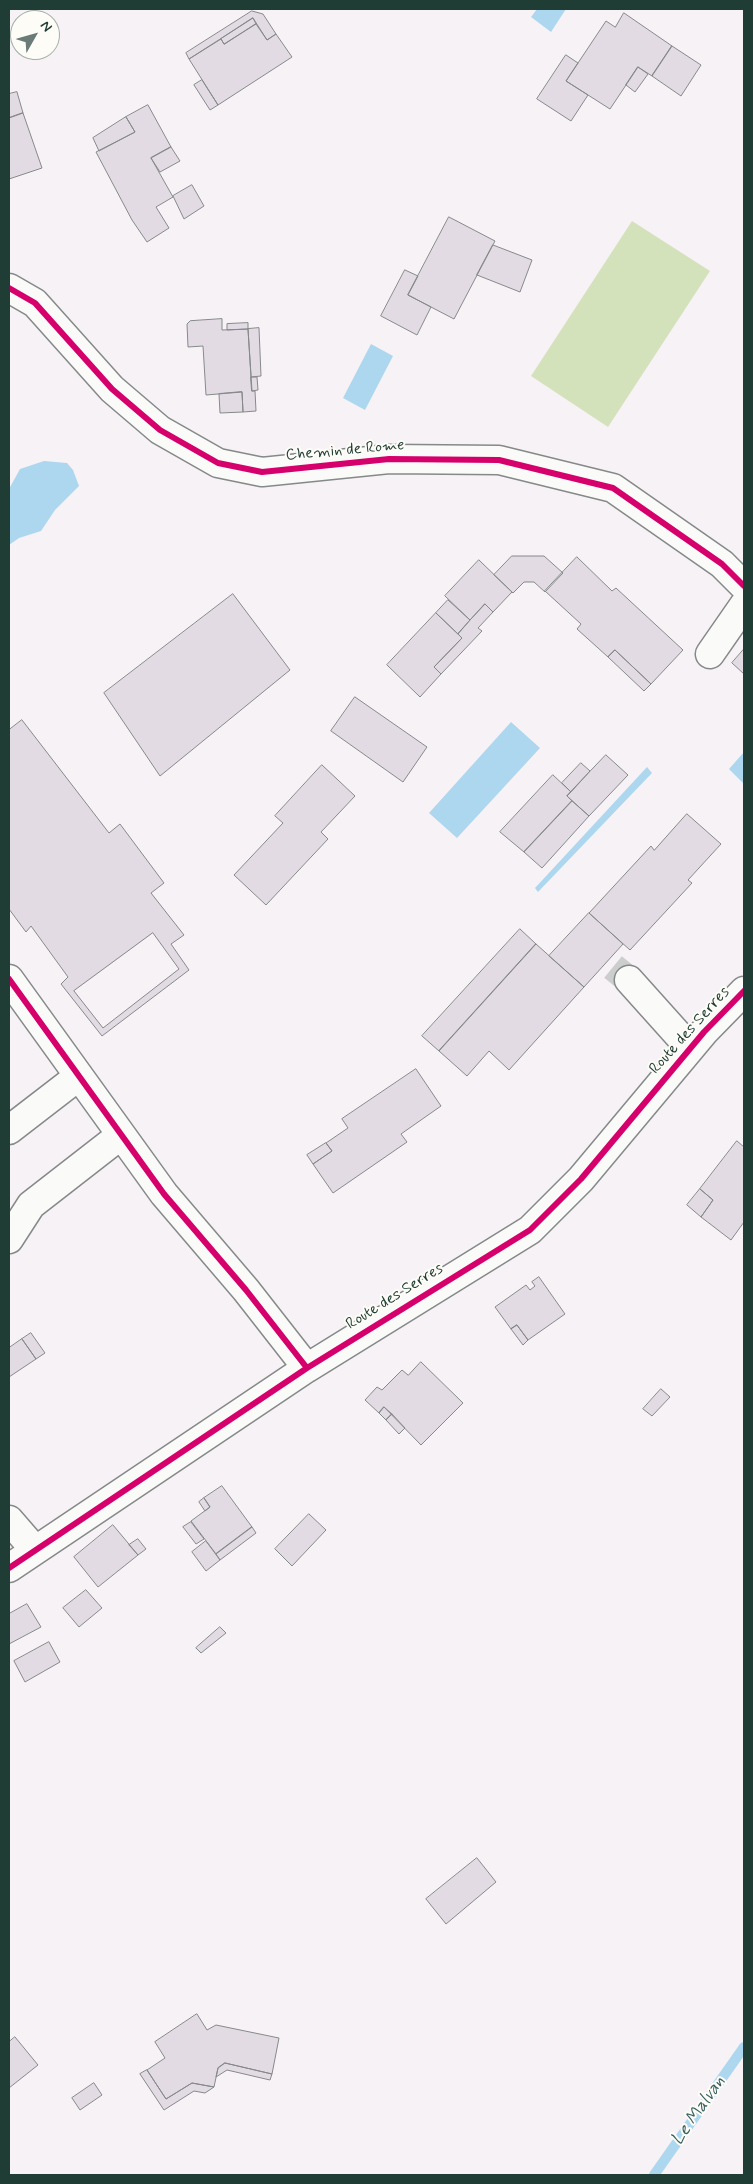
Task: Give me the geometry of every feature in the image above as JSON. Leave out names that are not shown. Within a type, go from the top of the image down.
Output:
[{"type":"street","name":"Chemin de Rome","points":[[9,288],[35,303],[112,389],[153,424],[218,463],[262,472],[389,459],[499,460],[613,488],[722,564],[744,586]]},
{"type":"street","points":[[710,654],[744,605]]},
{"type":"street","points":[[9,979],[122,1135],[150,1155],[164,1194],[246,1290],[307,1368]]},
{"type":"street","points":[[629,980],[690,1048]]},
{"type":"street","name":"Route des Serres","points":[[9,1568],[307,1368],[530,1230],[581,1179],[690,1048],[744,991]]},
{"type":"street","points":[[9,1130],[79,1076]]},
{"type":"street","points":[[9,1239],[31,1205],[122,1135]]},
{"type":"street","points":[[9,1520],[35,1550]]},
{"type":"green space","points":[[632,221],[710,271],[608,427],[531,376]]},
{"type":"water","points":[[537,9],[566,9],[551,32],[531,17]]},
{"type":"water","points":[[371,344],[393,356],[365,410],[343,398]]},
{"type":"water","points":[[44,461],[67,463],[73,470],[79,486],[55,510],[41,531],[19,538],[9,545],[9,489],[20,469]]},
{"type":"water","points":[[511,722],[540,748],[457,838],[429,813]]},
{"type":"water","points":[[744,752],[744,784],[729,769]]},
{"type":"water","points":[[647,767],[652,773],[538,892],[535,888]]},
{"type":"building","points":[[252,11],[263,14],[276,34],[267,40],[253,18],[189,59],[186,53]]},
{"type":"building","points":[[624,13],[672,46],[652,76],[638,67],[610,109],[566,81],[606,21],[615,27]]},
{"type":"building","points":[[253,18],[256,24],[224,44],[221,39]]},
{"type":"building","points":[[256,24],[267,40],[276,34],[292,57],[218,105],[189,59],[221,39],[224,44]]},
{"type":"building","points":[[672,46],[701,65],[681,96],[652,76]]},
{"type":"building","points":[[566,55],[578,63],[566,81],[588,95],[571,121],[537,99]]},
{"type":"building","points":[[638,67],[648,74],[635,92],[626,85]]},
{"type":"building","points":[[202,80],[218,105],[210,110],[194,85]]},
{"type":"building","points":[[17,92],[23,113],[9,118],[9,94]]},
{"type":"building","points":[[148,105],[171,147],[151,158],[173,197],[156,207],[169,228],[147,242],[132,220],[96,152],[135,132],[126,117]]},
{"type":"building","points":[[23,113],[42,168],[9,179],[9,118]]},
{"type":"building","points":[[126,117],[135,132],[99,151],[93,138]]},
{"type":"building","points":[[171,147],[180,161],[160,172],[151,158]]},
{"type":"building","points":[[192,185],[204,206],[184,219],[173,196]]},
{"type":"building","points":[[449,217],[495,241],[454,319],[408,295]]},
{"type":"building","points":[[493,245],[532,260],[520,292],[477,275]]},
{"type":"building","points":[[405,270],[418,276],[408,295],[431,307],[417,335],[381,316]]},
{"type":"building","points":[[222,319],[222,330],[248,329],[252,391],[255,391],[256,411],[243,412],[242,392],[206,395],[203,346],[188,347],[187,324],[190,321]]},
{"type":"building","points":[[248,323],[248,329],[227,330],[227,324]]},
{"type":"building","points":[[259,328],[261,376],[251,377],[248,329]]},
{"type":"building","points":[[251,377],[257,377],[258,390],[252,391]]},
{"type":"building","points":[[242,392],[243,412],[220,413],[219,394]]},
{"type":"building","points":[[512,556],[544,556],[563,573],[545,592],[534,582],[524,582],[513,593],[494,575]]},
{"type":"building","points":[[577,557],[612,591],[616,588],[683,650],[651,684],[615,650],[608,657],[577,629],[581,624],[545,591]]},
{"type":"building","points":[[479,560],[512,592],[493,612],[485,604],[470,620],[445,596]]},
{"type":"building","points":[[233,594],[290,670],[160,776],[104,693]]},
{"type":"building","points":[[448,600],[470,620],[458,634],[436,613]]},
{"type":"building","points":[[485,604],[493,612],[478,628],[482,631],[441,674],[434,667],[462,638],[458,634]]},
{"type":"building","points":[[436,613],[462,638],[434,667],[441,674],[420,697],[387,665]]},
{"type":"building","points":[[744,649],[744,674],[732,663]]},
{"type":"building","points":[[615,650],[651,684],[644,691],[608,657]]},
{"type":"building","points":[[355,697],[427,747],[403,782],[331,731]]},
{"type":"building","points":[[22,720],[109,833],[120,824],[164,883],[151,893],[184,935],[171,944],[189,970],[102,1036],[61,984],[68,977],[31,926],[26,932],[9,909],[9,730]]},
{"type":"building","points":[[606,755],[628,775],[589,816],[567,796]]},
{"type":"building","points":[[581,763],[590,771],[571,792],[562,783]]},
{"type":"building","points":[[322,765],[355,796],[321,832],[328,839],[266,905],[234,875],[283,823],[275,816]]},
{"type":"building","points":[[553,775],[571,792],[567,796],[572,801],[524,852],[500,832]]},
{"type":"building","points":[[572,801],[589,816],[542,868],[524,852]]},
{"type":"building","points":[[687,814],[721,844],[688,880],[692,883],[630,950],[589,913],[651,846],[654,850]]},
{"type":"building","points":[[589,913],[623,944],[584,987],[549,956]]},
{"type":"building","points":[[520,929],[536,944],[439,1051],[422,1036]]},
{"type":"building","points":[[153,933],[179,969],[103,1028],[74,991]]},
{"type":"building","points":[[536,944],[584,987],[509,1070],[489,1051],[467,1076],[439,1051]]},
{"type":"building","points":[[416,1069],[441,1106],[401,1134],[407,1142],[333,1193],[313,1164],[332,1151],[326,1143],[348,1128],[342,1119]]},
{"type":"building","points":[[737,1141],[744,1147],[744,1222],[731,1240],[701,1217],[713,1200],[700,1189]]},
{"type":"building","points":[[326,1143],[332,1151],[313,1164],[307,1155]]},
{"type":"building","points":[[700,1189],[713,1200],[701,1217],[687,1205]]},
{"type":"building","points":[[539,1277],[565,1314],[528,1340],[517,1325],[511,1329],[495,1307],[526,1285],[530,1290],[535,1286],[532,1282]]},
{"type":"building","points":[[517,1325],[528,1340],[523,1345],[511,1329]]},
{"type":"building","points":[[31,1333],[45,1353],[36,1359],[22,1339]]},
{"type":"building","points":[[22,1339],[36,1359],[9,1377],[9,1348]]},
{"type":"building","points":[[421,1362],[463,1403],[421,1445],[384,1407],[379,1413],[365,1400],[377,1387],[382,1390],[402,1370],[408,1375]]},
{"type":"building","points":[[661,1389],[670,1397],[652,1416],[643,1409]]},
{"type":"building","points":[[384,1407],[392,1414],[386,1420],[379,1413]]},
{"type":"building","points":[[392,1414],[405,1428],[399,1434],[386,1420]]},
{"type":"building","points":[[222,1486],[252,1527],[216,1554],[191,1521],[210,1507],[204,1498]]},
{"type":"building","points":[[204,1498],[210,1507],[205,1511],[199,1502]]},
{"type":"building","points":[[309,1514],[326,1530],[292,1566],[275,1549]]},
{"type":"building","points":[[191,1522],[204,1539],[196,1544],[183,1527]]},
{"type":"building","points":[[113,1525],[138,1555],[98,1587],[74,1557]]},
{"type":"building","points":[[252,1527],[256,1533],[220,1560],[216,1554]]},
{"type":"building","points":[[138,1539],[146,1549],[138,1555],[129,1545]]},
{"type":"building","points":[[206,1541],[220,1560],[206,1571],[192,1552]]},
{"type":"building","points":[[86,1590],[102,1608],[79,1627],[63,1608]]},
{"type":"building","points":[[27,1604],[41,1627],[9,1644],[9,1614]]},
{"type":"building","points":[[220,1627],[226,1633],[201,1653],[196,1648]]},
{"type":"building","points":[[49,1642],[60,1662],[25,1682],[14,1661]]},
{"type":"building","points":[[477,1858],[496,1882],[446,1924],[426,1899]]},
{"type":"building","points":[[197,2014],[207,2030],[216,2025],[279,2038],[272,2074],[225,2063],[218,2068],[214,2087],[192,2083],[166,2099],[147,2070],[165,2058],[155,2042]]},
{"type":"building","points":[[15,2037],[38,2065],[9,2088],[9,2042]]},
{"type":"building","points":[[225,2063],[272,2074],[270,2080],[227,2070],[216,2077],[218,2068]]},
{"type":"building","points":[[147,2070],[166,2099],[192,2083],[214,2087],[205,2093],[194,2091],[164,2110],[140,2074]]},
{"type":"building","points":[[94,2083],[102,2095],[80,2110],[72,2098]]},
{"type":"waterway","name":"Le Malvan","points":[[654,2175],[744,2047]]},
{"type":"tunnel","points":[[613,967],[629,980]]},
{"type":"cycle path","points":[[9,288],[35,303],[112,389],[160,430],[218,463],[262,472],[389,459],[499,460],[613,488],[722,564],[744,586]]},
{"type":"cycle path","points":[[9,979],[164,1194],[246,1290],[307,1368]]},
{"type":"cycle path","points":[[9,1568],[307,1368],[530,1230],[581,1179],[704,1032],[744,991]]}]
